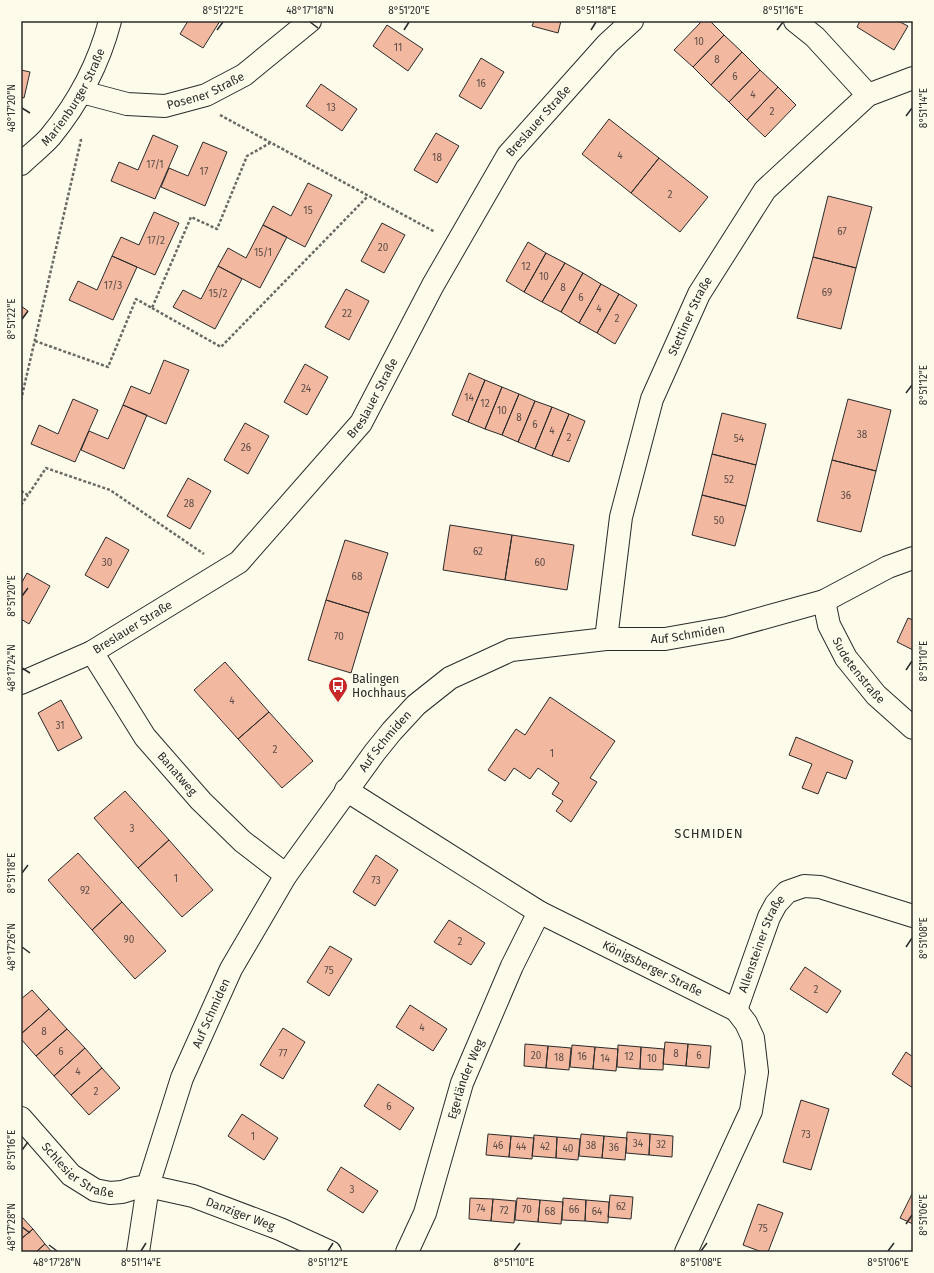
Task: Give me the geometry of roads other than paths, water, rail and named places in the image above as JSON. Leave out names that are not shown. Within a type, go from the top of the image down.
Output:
[{"type":"street","name":"Marienburger Straße","points":[[21,164],[49,137],[82,92],[105,40],[110,21]]},
{"type":"street","name":"Posener Straße","points":[[82,92],[127,104],[165,106],[206,95],[244,75],[310,21]]},
{"type":"street","name":"Breslauer Straße","points":[[21,683],[92,652],[239,562],[361,423],[433,285],[508,155],[607,44],[632,21]]},
{"type":"street","points":[[795,21],[814,37],[868,95]]},
{"type":"street","name":"Stettiner Straße","points":[[606,639],[621,517],[652,399],[699,294],[765,190],[868,95],[913,78]]},
{"type":"street","name":"Auf Schmiden","points":[[138,1252],[148,1186],[182,1078],[231,969],[286,875],[346,790],[392,731],[416,705],[450,678],[511,650],[606,639],[666,639],[727,628],[824,600],[888,567],[913,558]]},
{"type":"street","name":"Sudetenstraße","points":[[824,600],[828,625],[846,658],[876,695],[913,728]]},
{"type":"street","name":"Banatweg","points":[[92,652],[145,737],[201,801],[242,841],[286,875]]},
{"type":"street","name":"Königsberger Straße","points":[[346,790],[539,912],[736,1010],[746,1023],[753,1038],[757,1072],[751,1111],[686,1252]]},
{"type":"street","name":"Allensteiner Straße","points":[[736,1010],[769,916],[776,904],[787,892],[804,886],[820,887],[913,916]]},
{"type":"street","name":"Egerländer Weg","points":[[407,1252],[425,1213],[462,1083],[512,966],[539,912]]},
{"type":"street","name":"Schlesier Straße","points":[[21,1118],[71,1175],[95,1190],[110,1193],[148,1186]]},
{"type":"street","name":"Danziger Weg","points":[[148,1186],[193,1196],[280,1229],[330,1252]]},
{"type":"place","name":"Balingen Hochhaus","points":[[338,703]]},
{"type":"district","name":"SCHMIDEN","points":[[709,833]]}]
